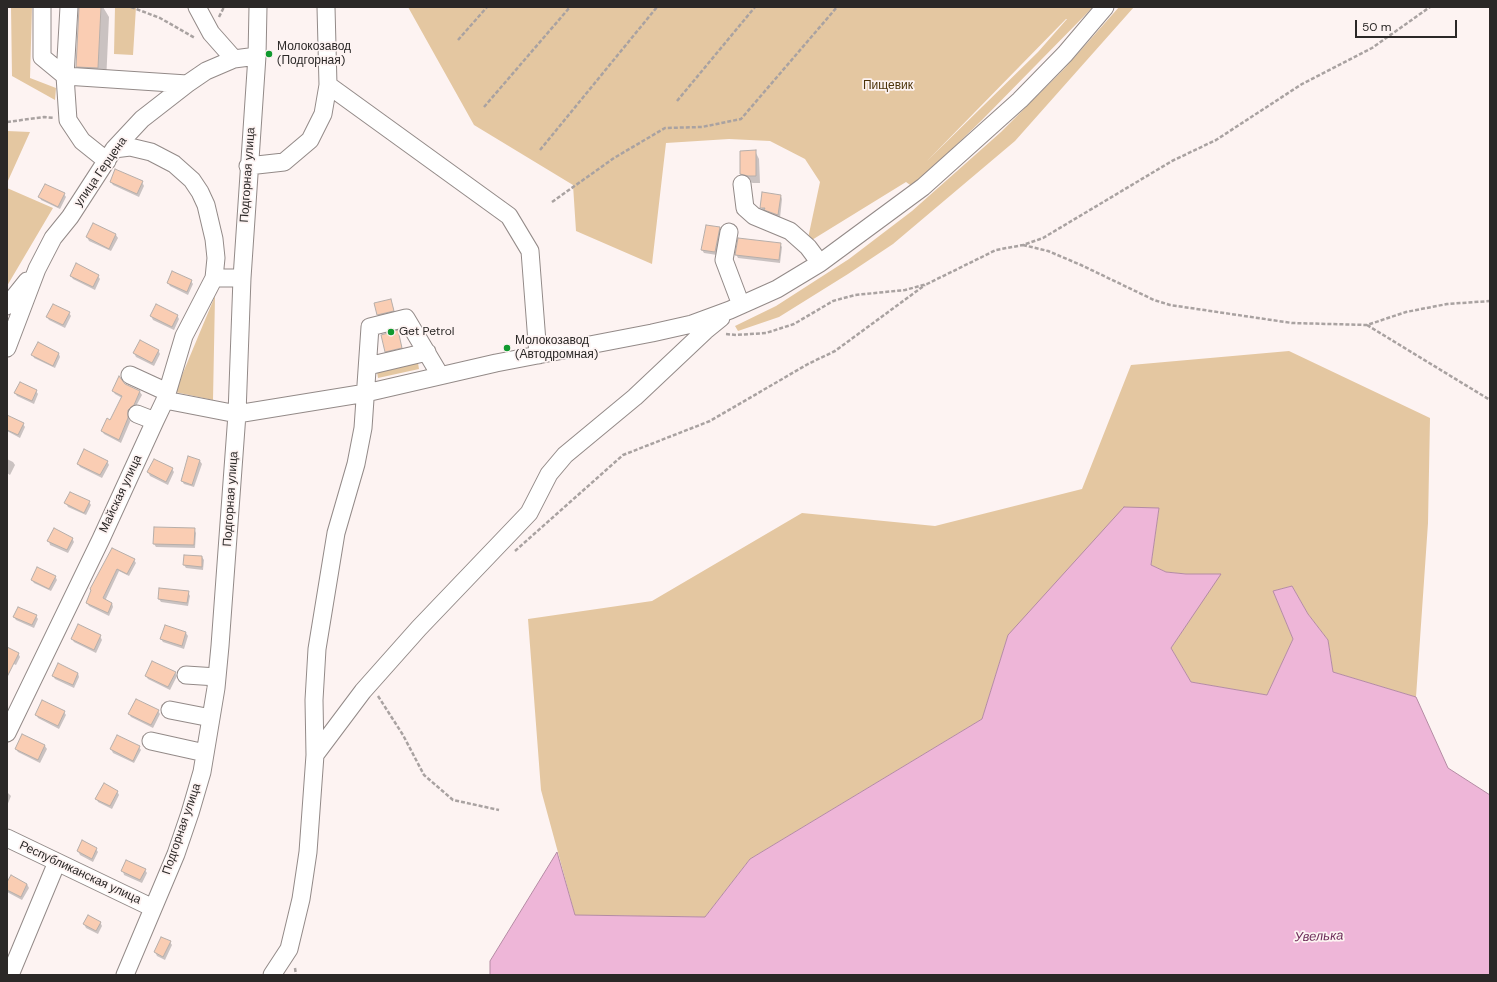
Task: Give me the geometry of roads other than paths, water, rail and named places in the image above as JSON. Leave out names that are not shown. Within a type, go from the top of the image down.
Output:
[{"type":"street","points":[[42,7],[42,57],[65,76],[187,84]]},
{"type":"street","points":[[69,7],[65,76],[68,120],[82,142],[111,155],[130,147],[151,152],[174,164],[192,180],[206,204],[214,239],[216,258],[214,278],[242,278]]},
{"type":"street","points":[[197,7],[211,33],[234,59]]},
{"type":"street","name":"Подгорная улица","points":[[125,975],[176,854],[190,813],[205,752],[217,677],[237,414],[242,278],[248,166],[257,56],[258,7]]},
{"type":"street","points":[[248,166],[284,162],[310,140],[323,114],[328,85],[326,7]]},
{"type":"street","points":[[130,374],[166,396],[237,414],[366,393],[440,375],[672,329],[692,324],[736,308],[777,289],[820,263],[872,226],[934,177],[1020,100],[1065,54],[1104,7]]},
{"type":"street","name":"улица Герцена","points":[[7,348],[37,269],[53,238],[70,217],[111,155],[142,119],[206,71],[234,59],[257,56]]},
{"type":"street","points":[[328,85],[509,216],[530,251],[538,355]]},
{"type":"street","points":[[742,184],[745,208],[754,216],[790,231],[808,247],[820,263]]},
{"type":"street","points":[[729,232],[724,260],[736,308]]},
{"type":"street","points":[[7,306],[37,269]]},
{"type":"street","name":"Майская улица","points":[[7,733],[98,546],[166,396],[184,336],[214,278]]},
{"type":"street","points":[[315,755],[370,684],[419,628],[529,513],[549,474],[565,455],[635,396],[705,331],[736,308]]},
{"type":"street","points":[[272,975],[289,949],[301,899],[308,852],[315,755],[314,700],[317,649],[336,533],[356,464],[363,428],[370,327],[406,318],[440,375]]},
{"type":"street","points":[[368,360],[423,346]]},
{"type":"street","points":[[137,414],[155,420]]},
{"type":"street","points":[[186,675],[217,677]]},
{"type":"street","points":[[170,710],[211,718]]},
{"type":"street","points":[[151,742],[205,752]]},
{"type":"street","name":"Республиканская улица","points":[[7,838],[153,908]]},
{"type":"street","points":[[10,975],[57,862]]},
{"type":"water","name":"Увелька","points":[[1124,507],[1159,508],[1151,565],[1166,572],[1186,574],[1221,574],[1171,648],[1191,682],[1267,695],[1293,639],[1273,591],[1292,586],[1308,614],[1328,640],[1333,672],[1416,697],[1448,768],[1490,795],[1490,975],[490,975],[490,961],[557,852],[575,915],[705,917],[750,859],[982,719],[1008,635]]},
{"type":"place","name":"Молокозавод (Подгорная)","points":[[269,54]]},
{"type":"place","name":"Get Petrol","points":[[391,332]]},
{"type":"place","name":"Молокозавод (Автодромная)","points":[[507,348]]},
{"type":"park label","name":"Пищевик","points":[[888,86]]}]
